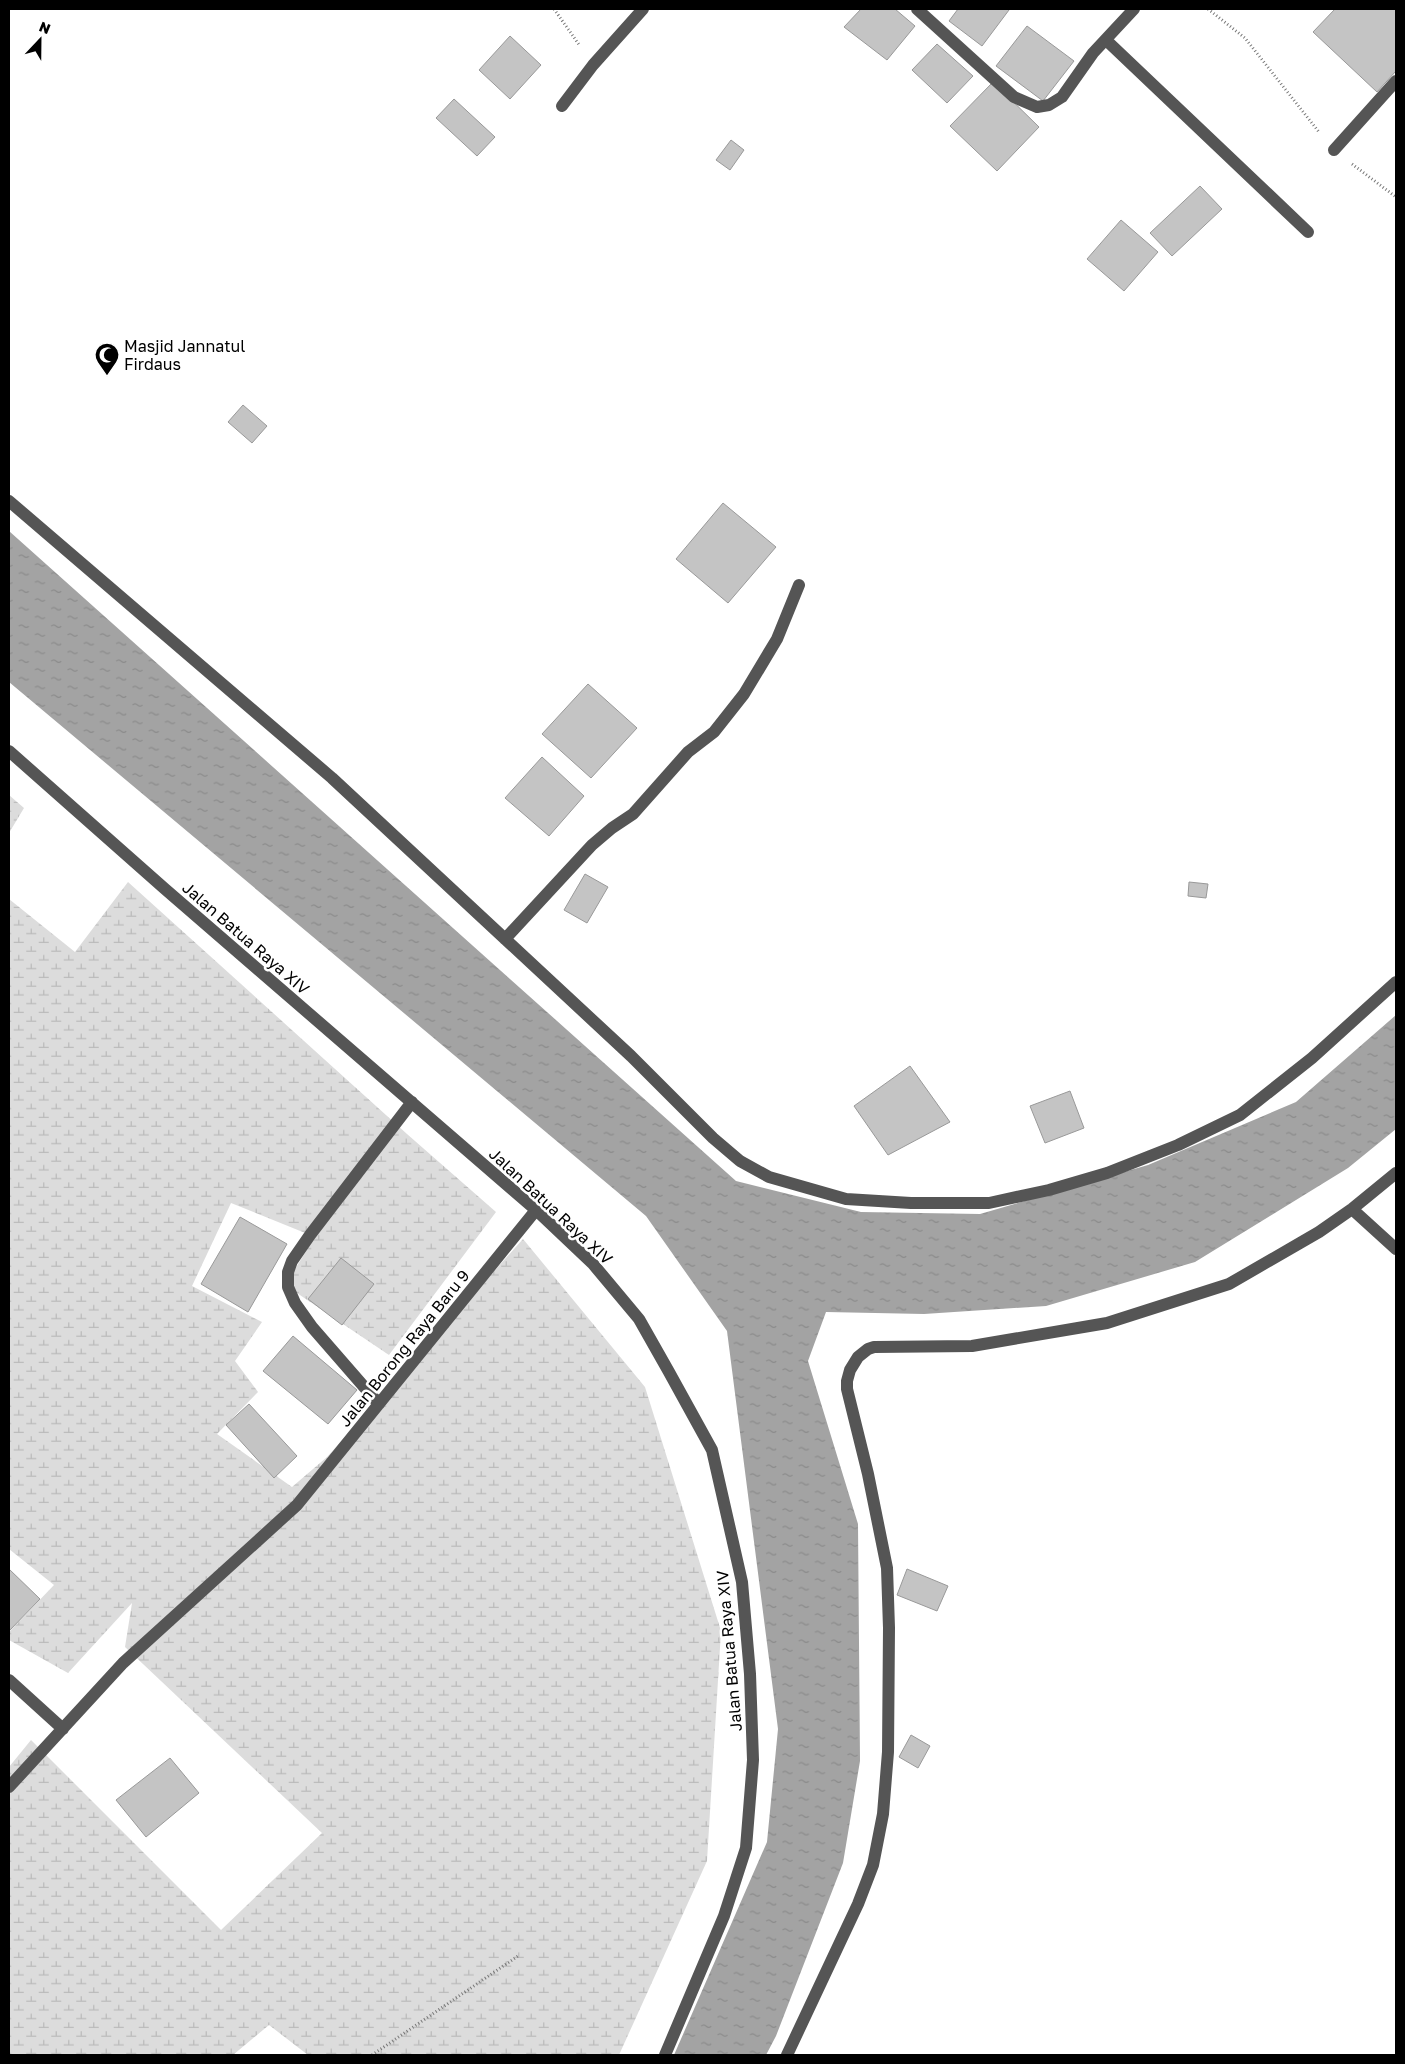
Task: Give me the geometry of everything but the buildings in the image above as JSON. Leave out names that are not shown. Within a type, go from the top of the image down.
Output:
[{"type":"street","points":[[562,106],[593,65],[642,9]]},
{"type":"street","points":[[917,9],[1014,97],[1037,107],[1049,105],[1062,98],[1093,53],[1134,9]]},
{"type":"street","points":[[1106,40],[1308,232]]},
{"type":"street","points":[[1334,150],[1396,81]]},
{"type":"street","points":[[9,501],[332,778],[631,1056],[713,1138],[740,1161],[769,1177],[846,1199],[911,1203],[989,1203],[1049,1190],[1107,1173],[1178,1145],[1240,1115],[1312,1058],[1396,982]]},
{"type":"street","points":[[505,939],[592,845],[633,814],[688,752],[714,732],[744,694],[777,639],[799,585]]},
{"type":"street","name":"Jalan Batua Raya XIV","points":[[9,751],[165,889],[536,1210],[593,1264],[639,1319],[712,1450],[742,1582],[750,1674],[753,1760],[746,1848],[724,1916],[664,2055]]},
{"type":"street","points":[[379,1404],[312,1326],[295,1303],[288,1288],[288,1272],[292,1261],[310,1235],[412,1102]]},
{"type":"street","points":[[787,2055],[858,1904],[873,1865],[883,1814],[888,1752],[889,1628],[887,1568],[868,1474],[847,1389],[850,1370],[858,1357],[868,1348],[874,1347],[972,1346],[1107,1323],[1230,1284],[1319,1232],[1352,1209],[1396,1173]]},
{"type":"street","points":[[1352,1209],[1396,1249]]},
{"type":"street","name":"Jalan Borong Raya Baru 9","points":[[9,1787],[123,1663],[297,1505],[536,1210]]},
{"type":"street","points":[[9,1680],[62,1729]]},
{"type":"path","points":[[554,9],[593,65]]},
{"type":"path","points":[[1208,9],[1245,38],[1334,150],[1396,197]]},
{"type":"path","points":[[372,2055],[518,1956]]},
{"type":"green space","points":[[9,795],[24,808],[9,833]]},
{"type":"green space","points":[[128,882],[496,1212],[389,1355],[285,1285],[315,1237],[231,1203],[192,1286],[262,1322],[235,1361],[258,1392],[217,1434],[292,1487],[327,1457],[523,1239],[645,1387],[721,1631],[707,1861],[619,2055],[308,2055],[269,2025],[233,2055],[9,2055],[9,1767],[31,1740],[221,1930],[322,1833],[125,1647],[132,1603],[68,1673],[9,1640],[9,1632],[54,1585],[9,1549],[9,899],[75,952]]},
{"type":"water","points":[[9,531],[736,1181],[861,1212],[980,1214],[1148,1165],[1296,1102],[1396,1015],[1396,1129],[1348,1168],[1195,1262],[1046,1306],[924,1314],[826,1312],[808,1361],[858,1524],[860,1761],[843,1863],[776,2036],[766,2055],[674,2055],[767,1842],[778,1729],[727,1331],[646,1216],[9,682]]},
{"type":"place","name":"Masjid Jannatul Firdaus","points":[[107,376]]}]
